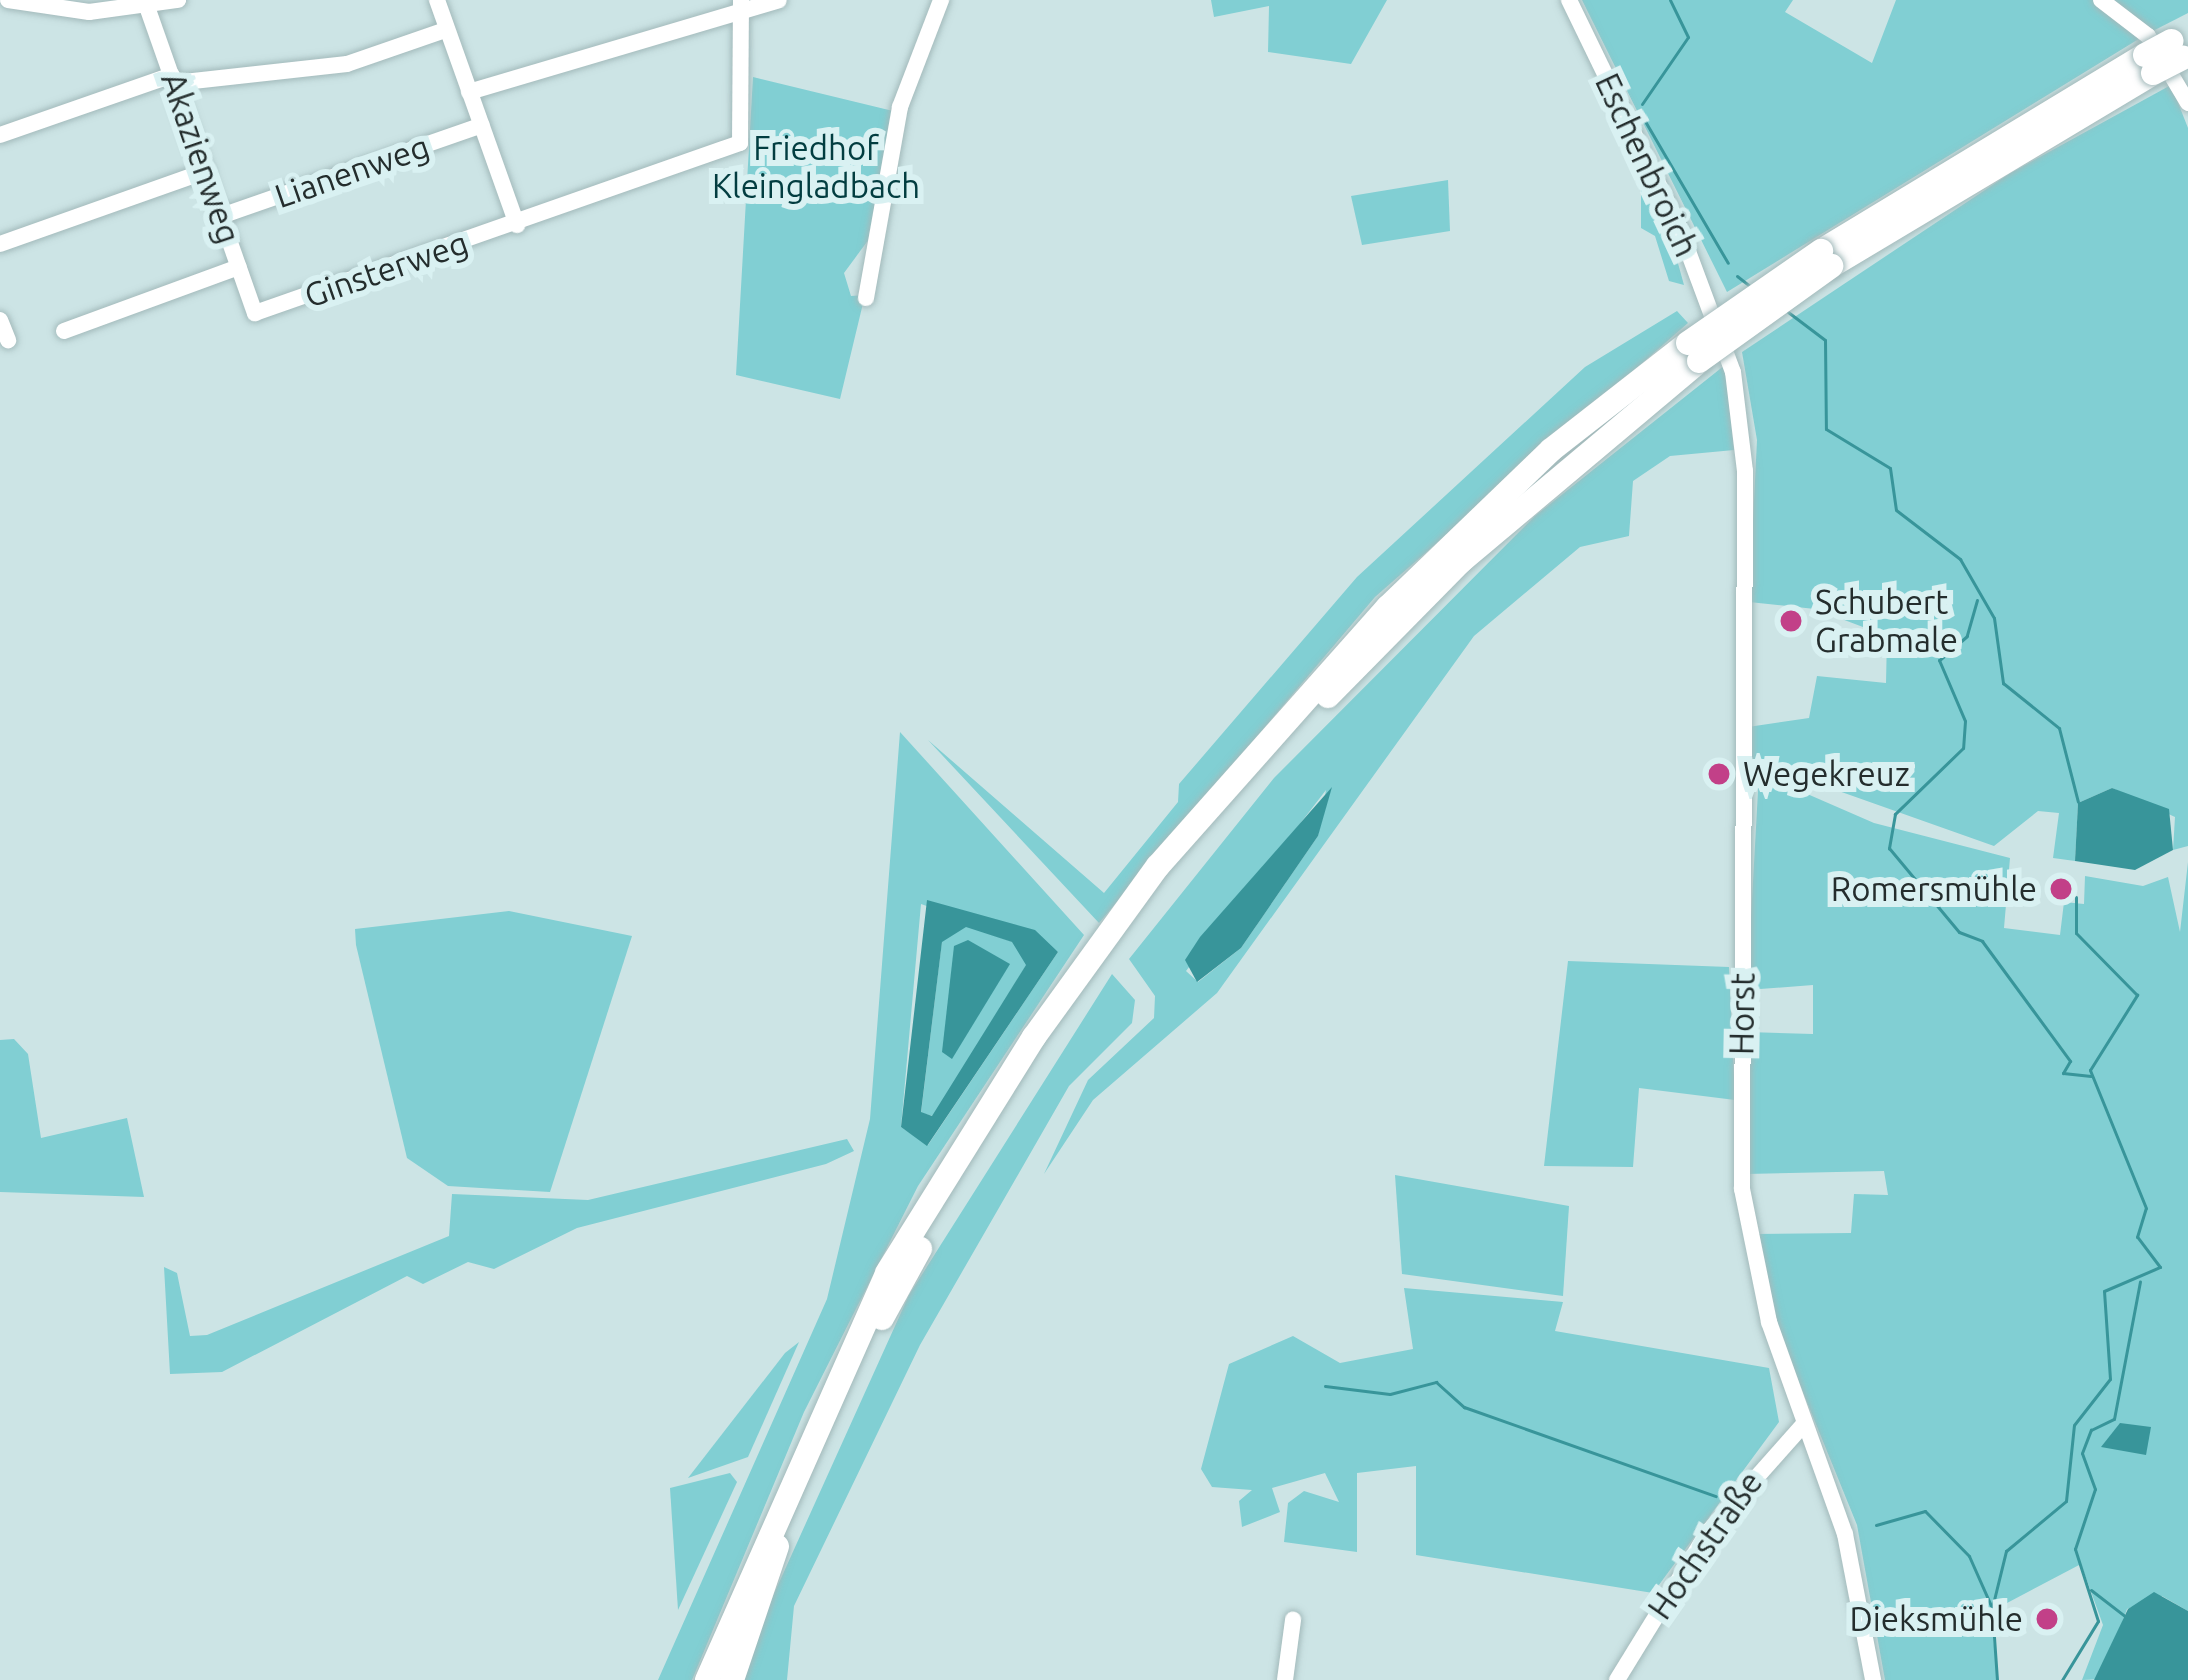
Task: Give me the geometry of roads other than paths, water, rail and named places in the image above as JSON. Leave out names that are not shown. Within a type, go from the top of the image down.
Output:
[{"type":"highway","points":[[707,1680],[887,1273],[1034,1037],[1158,866],[1388,608],[1552,450],[2011,126],[2182,46]]},
{"type":"highway","points":[[732,1680],[856,1367],[1033,1064],[1151,899],[1267,759],[1447,576],[1694,352]]},
{"type":"street","points":[[8,0],[89,12],[178,0]]},
{"type":"street","points":[[436,0],[517,225]]},
{"type":"street","points":[[470,92],[742,6],[779,0]]},
{"type":"street","points":[[866,298],[900,106],[941,0]]},
{"type":"street","name":"Eschenbroich","points":[[1569,0],[1722,332]]},
{"type":"street","points":[[2101,0],[2148,36],[2188,103]]},
{"type":"street","name":"Akazienweg","points":[[146,4],[255,313]]},
{"type":"street","name":"Ginsterweg","points":[[255,313],[517,225],[740,143],[742,6]]},
{"type":"street","points":[[0,135],[173,79],[347,64],[445,30]]},
{"type":"street","name":"Lianenweg","points":[[221,217],[482,124]]},
{"type":"street","points":[[0,244],[206,171]]},
{"type":"street","points":[[64,331],[239,267]]},
{"type":"street","points":[[0,320],[8,340]]},
{"type":"street","name":"Horst","points":[[1722,332],[1745,471],[1742,1189],[1804,1424],[1845,1534],[1873,1680]]},
{"type":"street","name":"Hochstraße","points":[[1617,1680],[1708,1532],[1804,1424]]},
{"type":"street","points":[[1285,1680],[1293,1620]]},
{"type":"waterway","points":[[1642,104],[1688,37],[1670,0]]},
{"type":"waterway","points":[[1642,116],[1728,263]]},
{"type":"waterway","points":[[1737,276],[1750,286]]},
{"type":"waterway","points":[[1788,312],[1825,340],[1826,429],[1890,468],[1896,510],[1960,559],[1994,618],[2003,683],[2059,728],[2078,802]]},
{"type":"waterway","points":[[1977,600],[1967,636],[1939,660],[1965,721],[1963,748],[1895,814],[1889,848],[1959,932],[1982,941],[2070,1061],[2063,1073],[2091,1076]]},
{"type":"waterway","points":[[1997,1680],[1992,1608],[2006,1551],[2066,1501],[2074,1425],[2110,1379],[2104,1291],[2160,1267],[2137,1237],[2146,1208],[2090,1070],[2137,995],[2076,933],[2076,897]]},
{"type":"waterway","points":[[2062,1680],[2098,1621],[2075,1549],[2095,1489],[2082,1453],[2091,1430],[2114,1419],[2140,1281]]},
{"type":"waterway","points":[[1325,1386],[1390,1394],[1436,1382],[1464,1407],[1716,1496]]},
{"type":"waterway","points":[[1876,1525],[1925,1511],[1969,1556],[1992,1608]]},
{"type":"waterway","points":[[2091,1590],[2126,1617]]},
{"type":"place","name":"Schubert Grabmale","points":[[1791,621]]},
{"type":"place","name":"Wegekreuz","points":[[1719,774]]},
{"type":"place","name":"Romersmühle","points":[[2061,889]]},
{"type":"place","name":"Dieksmühle","points":[[2047,1619]]},
{"type":"park label","name":"Friedhof Kleingladbach","points":[[816,167]]}]
